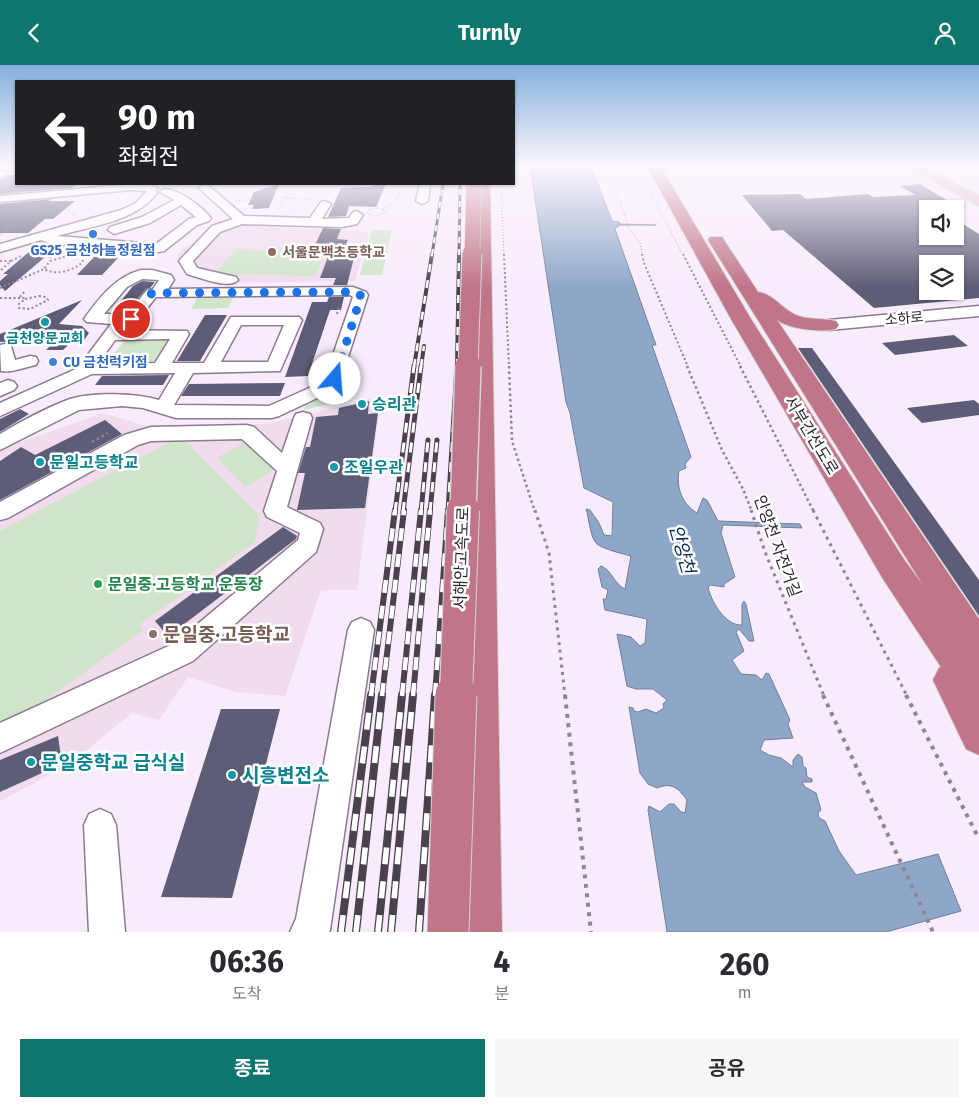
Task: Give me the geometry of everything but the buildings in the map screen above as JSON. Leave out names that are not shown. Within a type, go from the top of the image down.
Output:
[{"type":"highway","name":"서해안고속도로","points":[[448,932],[473,206]]},
{"type":"highway","name":"서해안고속도로","points":[[478,932],[483,206]]},
{"type":"highway","name":"서부간선도로","points":[[676,206],[741,319],[894,570],[948,647],[979,698]]},
{"type":"highway","name":"서부간선도로","points":[[695,206],[801,373],[932,570],[979,649]]},
{"type":"highway","points":[[746,287],[791,321],[829,325]]},
{"type":"highway","points":[[801,373],[800,341],[803,336],[814,329],[829,325]]},
{"type":"highway","points":[[894,570],[979,736]]},
{"type":"highway","points":[[932,570],[979,631]]},
{"type":"street","points":[[0,248],[125,213],[137,206]]},
{"type":"street","points":[[82,240],[146,220],[170,206]]},
{"type":"street","points":[[43,236],[48,239],[82,240],[159,248],[193,222],[204,218],[190,206]]},
{"type":"street","points":[[227,206],[241,220]]},
{"type":"street","points":[[314,222],[321,206]]},
{"type":"street","points":[[169,225],[194,210]]},
{"type":"street","points":[[230,280],[215,278],[192,271],[186,261],[216,229],[241,220],[350,222],[357,215]]},
{"type":"street","points":[[117,243],[143,234]]},
{"type":"street","points":[[0,443],[38,421],[75,404],[122,400],[145,401],[176,411],[273,412],[328,386],[335,379],[361,296],[359,293],[352,291],[214,292],[157,293],[152,293],[131,319],[92,319],[128,277],[152,274],[166,278],[157,293]]},
{"type":"street","points":[[214,292],[243,280],[265,279]]},
{"type":"street","name":"소하로","points":[[829,325],[979,311]]},
{"type":"street","points":[[84,371],[123,319]]},
{"type":"street","points":[[0,410],[88,369],[274,367],[294,320],[236,320],[210,367]]},
{"type":"street","points":[[110,335],[181,334],[161,368]]},
{"type":"street","points":[[0,351],[4,349],[7,367],[30,361]]},
{"type":"street","points":[[163,408],[187,368]]},
{"type":"street","points":[[0,738],[28,723],[184,652],[308,545],[312,529],[275,511],[303,418]]},
{"type":"street","points":[[0,512],[131,440],[151,434],[248,432],[288,470]]},
{"type":"street","points":[[308,932],[312,930],[361,630]]},
{"type":"street","points":[[100,825],[107,932]]},
{"type":"path","points":[[1,233],[36,206]]},
{"type":"path","points":[[62,206],[76,217]]},
{"type":"path","points":[[279,206],[277,210],[284,211]]},
{"type":"path","points":[[383,209],[385,211],[381,215],[372,216],[366,213],[371,209],[383,209],[387,206]]},
{"type":"path","points":[[502,206],[512,441],[549,553],[591,932]]},
{"type":"path","name":"안양천 자전거길","points":[[621,206],[629,229],[640,243],[648,272],[722,450],[743,489],[765,552],[817,681],[933,932]]},
{"type":"path","points":[[658,206],[979,839]]},
{"type":"path","points":[[1,233],[12,231]]},
{"type":"path","points":[[0,271],[21,255]]},
{"type":"path","points":[[1,286],[44,269],[50,261],[67,256],[82,257],[83,262],[80,265]]},
{"type":"path","points":[[0,261],[11,261]]},
{"type":"path","points":[[44,269],[50,273],[62,272],[80,265],[86,265]]},
{"type":"path","points":[[18,298],[25,291]]},
{"type":"path","points":[[0,298],[43,296],[48,300],[44,305],[35,308],[26,310],[19,308],[19,304],[29,298]]},
{"type":"path","points":[[337,313],[339,307]]},
{"type":"path","points":[[92,442],[108,433]]},
{"type":"shaded area","name":"서울문백초등학교","points":[[226,222],[228,224],[369,232],[355,281],[230,283],[187,272],[177,256],[182,249],[197,241],[209,228]]},
{"type":"shaded area","name":"문일중·고등학교","points":[[381,396],[357,590],[321,590],[285,696],[236,692],[188,677],[159,720],[132,713],[69,765],[0,801],[0,452],[7,447],[103,413],[157,429],[271,423]]},
{"type":"green space","points":[[372,230],[392,230],[382,275],[360,275]]},
{"type":"green space","points":[[236,249],[324,254],[315,276],[241,274],[236,276],[215,274]]},
{"type":"green space","points":[[197,298],[233,298],[228,308],[191,309]]},
{"type":"green space","points":[[124,341],[171,341],[157,363],[108,362]]},
{"type":"green space","points":[[343,377],[357,377],[352,398],[304,410],[305,402],[340,385]]},
{"type":"green space","points":[[248,440],[277,468],[245,487],[217,458]]},
{"type":"green space","name":"문일중·고등학교 운동장","points":[[185,441],[259,515],[255,542],[139,625],[143,630],[17,721],[0,729],[0,531],[170,442]]},
{"type":"water","name":"안양천","points":[[536,206],[606,206],[612,221],[619,222],[620,224],[656,225],[620,225],[615,229],[656,345],[652,345],[691,457],[685,464],[686,468],[679,471],[678,477],[679,489],[687,505],[697,513],[703,498],[707,500],[718,521],[800,524],[802,528],[723,525],[721,533],[735,577],[724,584],[724,587],[711,585],[708,587],[712,599],[720,612],[736,624],[742,625],[742,604],[744,601],[746,604],[754,641],[749,641],[739,629],[736,632],[744,651],[732,660],[741,674],[756,675],[762,680],[766,673],[769,674],[790,720],[788,724],[793,738],[764,740],[760,750],[781,758],[793,767],[793,760],[798,754],[802,757],[807,777],[812,779],[812,782],[802,782],[805,787],[816,793],[821,810],[818,813],[819,818],[825,821],[839,851],[856,875],[938,854],[961,911],[886,932],[667,932],[648,810],[649,806],[660,812],[669,804],[674,804],[681,812],[685,813],[687,800],[674,787],[662,786],[657,788],[648,784],[640,773],[629,707],[638,712],[646,709],[656,713],[664,708],[663,704],[667,700],[653,689],[636,689],[627,686],[617,634],[631,637],[640,646],[645,643],[647,619],[605,610],[603,599],[606,599],[608,590],[602,587],[598,569],[601,566],[605,568],[618,584],[625,589],[631,556],[600,546],[591,533],[586,509],[590,510],[599,523],[604,535],[612,536],[613,502],[584,488],[570,413],[566,402]]},
{"type":"railway","points":[[432,255],[440,206]]},
{"type":"railway","points":[[459,255],[460,206]]},
{"type":"railway","points":[[414,367],[432,254]]},
{"type":"railway","points":[[457,367],[459,254]]},
{"type":"railway","points":[[421,367],[424,346]]},
{"type":"railway","points":[[395,512],[414,366]]},
{"type":"railway","points":[[403,512],[421,366]]},
{"type":"railway","points":[[448,512],[457,366]]},
{"type":"railway","points":[[456,512],[461,426]]},
{"type":"railway","points":[[421,512],[428,440]]},
{"type":"railway","points":[[430,512],[437,440]]},
{"type":"railway","points":[[371,696],[395,510]]},
{"type":"railway","points":[[382,696],[404,510]]},
{"type":"railway","points":[[402,696],[421,510]]},
{"type":"railway","points":[[413,696],[430,510]]},
{"type":"railway","points":[[435,696],[448,510]]},
{"type":"railway","points":[[447,696],[456,510]]},
{"type":"railway","points":[[341,932],[371,695]]},
{"type":"railway","points":[[356,932],[382,695]]},
{"type":"railway","points":[[378,932],[402,695]]},
{"type":"railway","points":[[391,932],[413,695]]},
{"type":"railway","points":[[419,932],[435,695]]},
{"type":"railway","points":[[434,932],[447,695]]},
{"type":"place","name":"GS25 금천하늘정원점","points":[[93,234]]},
{"type":"place","name":"서울문백초등학교","points":[[272,252]]},
{"type":"place","name":"금천양문교회","points":[[45,322]]},
{"type":"place","name":"CU 금천럭키점","points":[[53,362]]},
{"type":"place","name":"승리관","points":[[362,404]]},
{"type":"place","name":"문일고등학교","points":[[40,462]]},
{"type":"place","name":"조일우관","points":[[334,467]]},
{"type":"place","name":"문일중·고등학교 운동장","points":[[98,584]]},
{"type":"place","name":"문일중·고등학교","points":[[153,634]]},
{"type":"place","name":"문일중학교 급식실","points":[[31,762]]},
{"type":"place","name":"시흥변전소","points":[[232,775]]},
{"type":"route","points":[[131,319],[152,293],[357,292],[361,296],[335,379]]}]
